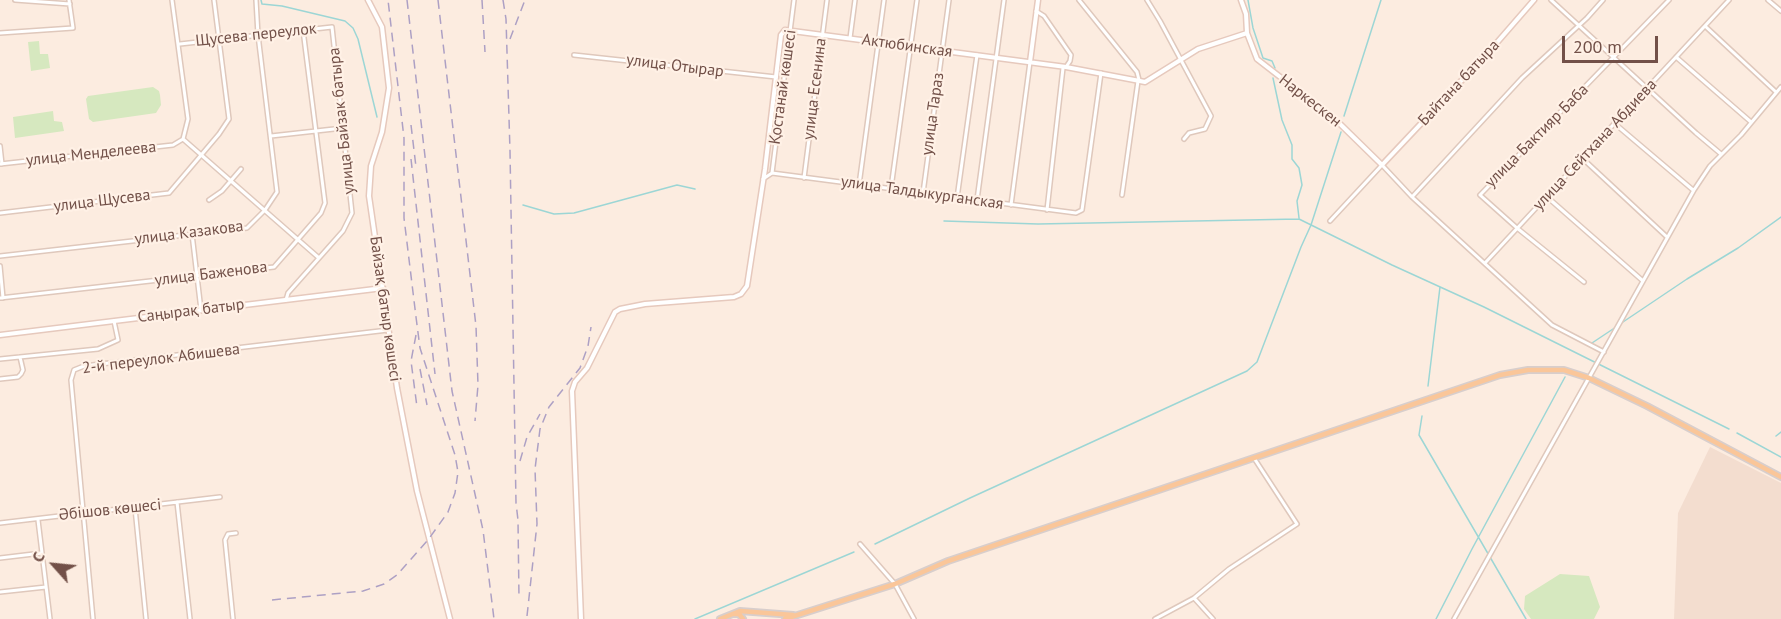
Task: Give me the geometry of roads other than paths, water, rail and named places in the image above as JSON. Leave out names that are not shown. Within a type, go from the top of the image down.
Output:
[{"type":"main road","points":[[785,619],[895,584],[948,561],[1500,375],[1528,370],[1564,370],[1589,378],[1781,477]]},
{"type":"main road","points":[[720,619],[740,611],[758,611],[794,617]]},
{"type":"main road","points":[[731,613],[739,614],[743,619]]},
{"type":"street","points":[[0,33],[73,28],[69,2],[15,0]]},
{"type":"street","points":[[172,0],[180,44],[188,119],[183,139],[319,258]]},
{"type":"street","name":"улица Щусева","points":[[0,213],[169,193],[219,134],[228,119],[214,0]]},
{"type":"street","name":"улица Казакова","points":[[0,256],[247,228],[265,210],[277,192],[258,35],[256,0]]},
{"type":"street","name":"Байзақ батыр көшесі","points":[[368,0],[382,27],[389,88],[382,132],[370,166],[369,196],[397,388],[417,491],[450,619]]},
{"type":"street","name":"Қостанай көшесі","points":[[772,173],[794,0]]},
{"type":"street","name":"улица Есенина","points":[[804,178],[827,0]]},
{"type":"street","name":"улица Есенина","points":[[850,38],[855,0]]},
{"type":"street","points":[[859,185],[884,0]]},
{"type":"street","points":[[891,189],[917,0]]},
{"type":"street","name":"улица Тараз","points":[[923,193],[949,0]]},
{"type":"street","points":[[977,200],[1004,0]]},
{"type":"street","points":[[1011,205],[1038,0]]},
{"type":"street","points":[[1079,0],[1137,72],[1139,80],[1122,195]]},
{"type":"street","points":[[1147,0],[1211,116],[1205,129],[1189,133],[1184,139]]},
{"type":"street","name":"Наркескен","points":[[1241,0],[1246,14],[1247,33],[1257,59],[1337,121],[1382,165]]},
{"type":"street","name":"Байтана батыра","points":[[1382,165],[1534,0]]},
{"type":"street","points":[[1551,0],[1722,154]]},
{"type":"street","points":[[1412,197],[1484,118],[1603,0]]},
{"type":"street","name":"улица Бактияр Баба","points":[[1517,228],[1479,195],[1669,0]]},
{"type":"street","name":"улица Сейтхана Абдиева","points":[[1485,263],[1729,0]]},
{"type":"street","points":[[1768,0],[1781,11]]},
{"type":"street","points":[[1036,11],[1044,16],[1071,55],[1070,62],[1065,68],[1047,210]]},
{"type":"street","points":[[1705,26],[1776,92]]},
{"type":"street","name":"Щусева переулок","points":[[180,44],[332,27]]},
{"type":"street","name":"улица Байзак батыра","points":[[286,300],[288,293],[343,231],[352,213],[332,27]]},
{"type":"street","name":"улица Баженова","points":[[2,298],[274,267],[321,213],[325,203],[303,30]]},
{"type":"street","name":"Актюбинская","points":[[776,77],[781,34],[785,30],[791,30],[1030,62],[1139,80]]},
{"type":"street","points":[[1139,80],[1145,82],[1198,49],[1247,33]]},
{"type":"street","name":"улица Отырар","points":[[574,55],[776,77]]},
{"type":"street","points":[[957,198],[976,55]]},
{"type":"street","points":[[1676,57],[1751,122]]},
{"type":"street","name":"улица Талдыкурганская","points":[[772,173],[1076,213],[1082,210],[1101,73]]},
{"type":"street","points":[[581,619],[572,391],[575,382],[587,368],[615,312],[620,309],[645,304],[734,297],[744,291],[747,286],[776,77]]},
{"type":"street","points":[[1454,619],[1694,190],[1710,166],[1781,87]]},
{"type":"street","points":[[1614,123],[1694,190]]},
{"type":"street","points":[[271,136],[343,129]]},
{"type":"street","name":"улица Менделеева","points":[[1,164],[173,146],[183,139]]},
{"type":"street","points":[[0,146],[1,164]]},
{"type":"street","points":[[1582,158],[1667,237]]},
{"type":"street","points":[[1330,221],[1382,165],[1412,197],[1552,325],[1604,352]]},
{"type":"street","points":[[209,200],[222,191],[241,169]]},
{"type":"street","points":[[763,178],[772,173]]},
{"type":"street","points":[[1546,196],[1643,280]]},
{"type":"street","points":[[1517,228],[1584,282]]},
{"type":"street","points":[[192,234],[201,310]]},
{"type":"street","points":[[0,266],[2,298]]},
{"type":"street","name":"Саңырақ батыр","points":[[0,335],[383,288]]},
{"type":"street","points":[[0,359],[98,349],[118,340],[114,321]]},
{"type":"street","name":"2-й переулок Абишева","points":[[93,619],[70,380],[74,370],[84,366],[389,330]]},
{"type":"street","points":[[0,379],[18,377],[21,374],[20,357]]},
{"type":"street","points":[[1155,619],[1194,597],[1229,569],[1297,524],[1254,458]]},
{"type":"street","name":"Әбішов көшесі","points":[[0,524],[220,497]]},
{"type":"street","points":[[177,502],[190,619]]},
{"type":"street","points":[[135,508],[146,619]]},
{"type":"street","points":[[38,519],[50,619]]},
{"type":"street","points":[[233,619],[225,540],[228,534],[236,533]]},
{"type":"street","points":[[860,544],[895,584],[914,619]]},
{"type":"street","points":[[0,558],[42,553]]},
{"type":"street","points":[[0,592],[46,587]]},
{"type":"street","points":[[1194,597],[1213,619]]},
{"type":"waterway","points":[[261,0],[262,4],[282,6],[345,21],[353,28],[358,39],[377,117]]},
{"type":"waterway","points":[[1248,0],[1253,28],[1263,58],[1272,61],[1275,68]]},
{"type":"waterway","points":[[1344,116],[1381,0]]},
{"type":"waterway","points":[[1273,78],[1282,120],[1292,145],[1292,159],[1299,168],[1302,185],[1297,201],[1299,218]]},
{"type":"waterway","points":[[875,544],[1247,371],[1257,362],[1311,225],[1341,132]]},
{"type":"waterway","points":[[523,205],[554,214],[574,213],[677,185],[695,189]]},
{"type":"waterway","points":[[1620,324],[1738,248],[1781,217]]},
{"type":"waterway","points":[[944,221],[1038,224],[1299,219],[1484,307],[1729,429]]},
{"type":"waterway","points":[[1428,386],[1440,287]]},
{"type":"waterway","points":[[1592,343],[1616,327]]},
{"type":"waterway","points":[[1436,619],[1565,377]]},
{"type":"waterway","points":[[1422,416],[1419,435],[1526,619]]},
{"type":"waterway","points":[[1776,436],[1781,432]]},
{"type":"waterway","points":[[1737,433],[1781,457]]},
{"type":"waterway","points":[[695,619],[854,552]]},
{"type":"railway","points":[[272,600],[363,591],[384,584],[397,575],[428,540],[448,512],[455,493],[458,472],[455,455],[420,348],[404,218],[404,138],[388,0]]},
{"type":"railway","points":[[407,0],[452,391],[483,530],[494,619]]},
{"type":"railway","points":[[438,0],[476,326],[478,385],[475,421]]},
{"type":"railway","points":[[482,0],[485,52]]},
{"type":"railway","points":[[503,0],[506,19],[510,151],[519,599]]},
{"type":"railway","points":[[510,39],[525,0]]},
{"type":"railway","points":[[411,125],[416,167]]},
{"type":"railway","points":[[411,159],[435,374]]},
{"type":"railway","points":[[527,616],[537,524],[535,469],[540,429],[549,407],[580,368],[588,346],[591,327]]},
{"type":"railway","points":[[416,335],[411,361],[417,407]]},
{"type":"railway","points":[[420,369],[427,405]]},
{"type":"railway","points":[[520,461],[527,437],[540,414]]}]
